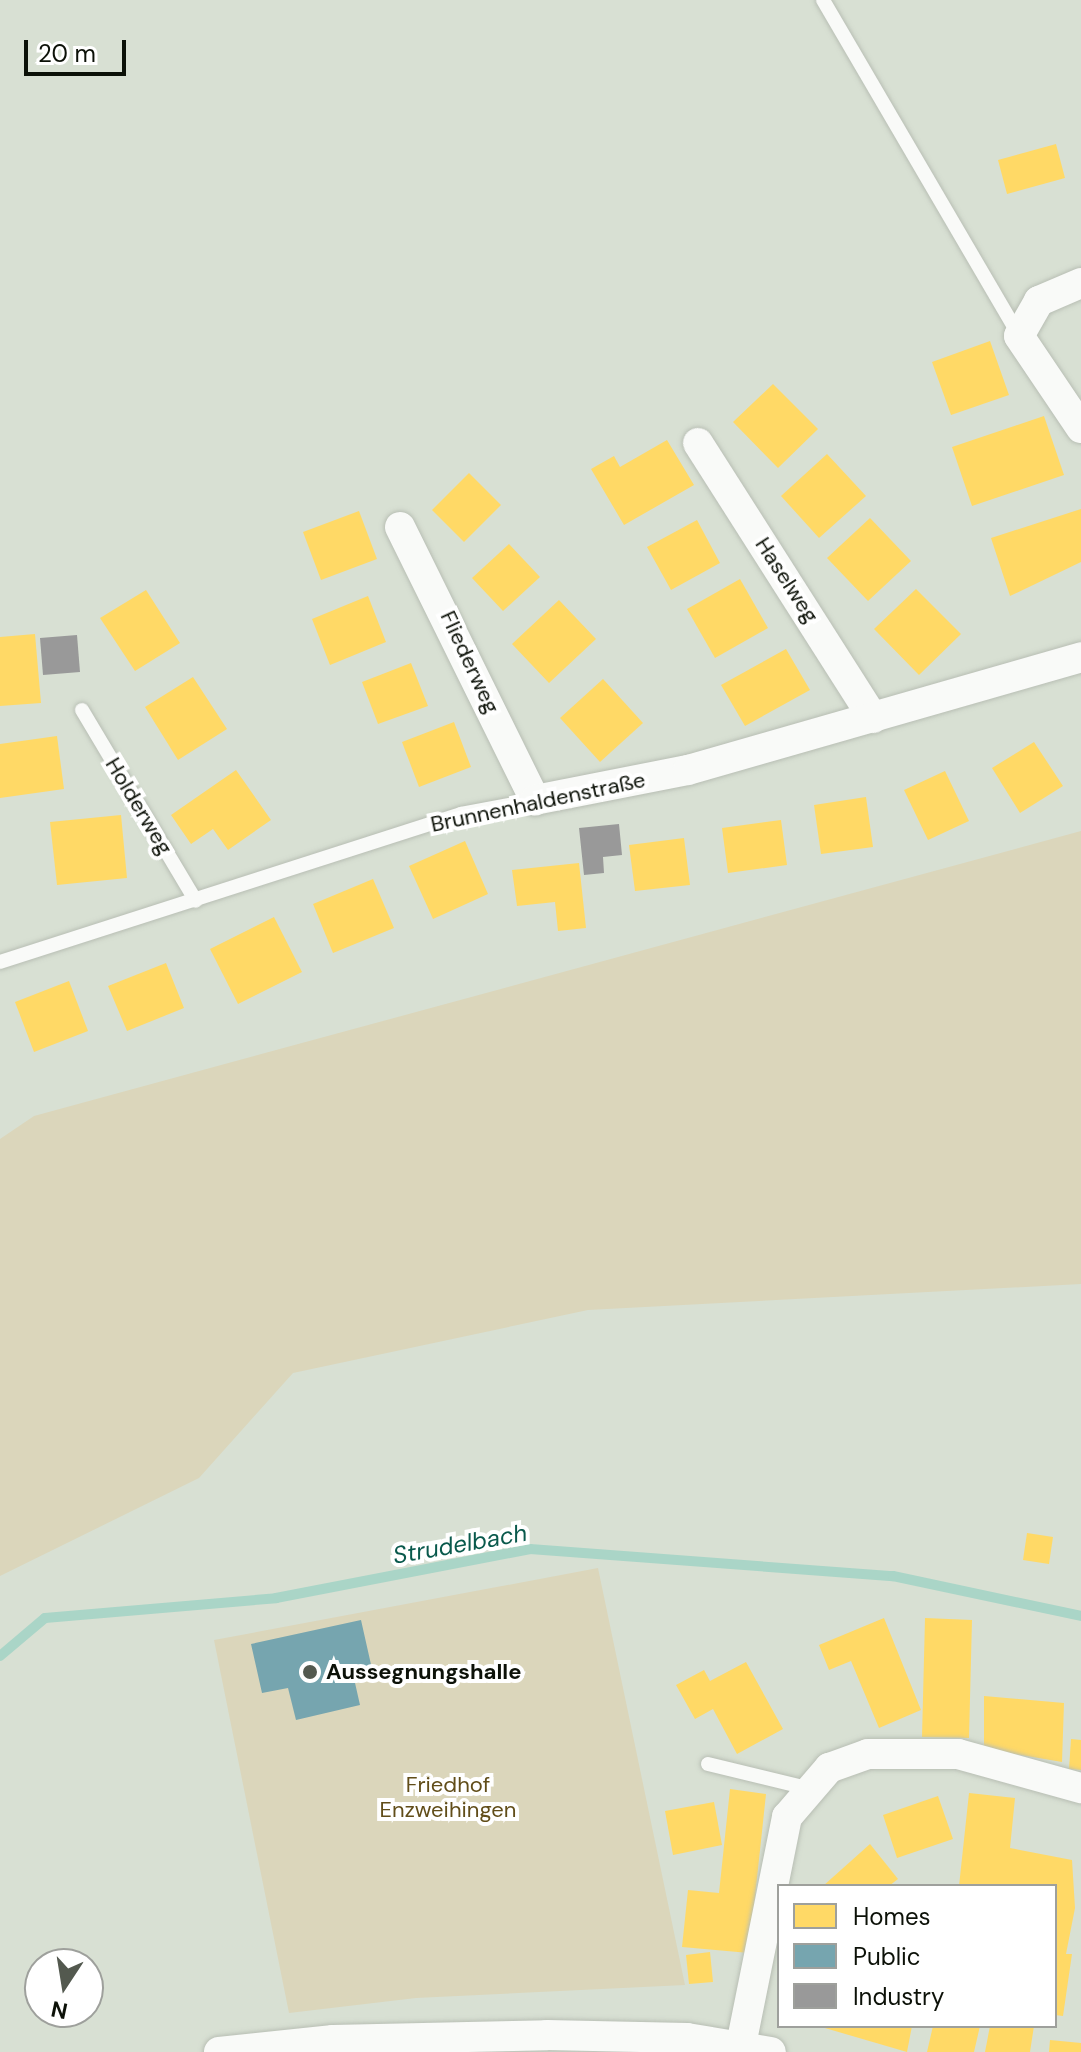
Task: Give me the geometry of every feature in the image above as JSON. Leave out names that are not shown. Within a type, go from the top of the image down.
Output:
[{"type":"street","points":[[1081,283],[1039,301],[1019,336],[1081,428]]},
{"type":"street","name":"Haselweg","points":[[698,443],[873,718]]},
{"type":"street","name":"Fliederweg","points":[[400,527],[535,800]]},
{"type":"street","name":"Brunnenhaldenstraße","points":[[535,800],[688,770],[1081,657]]},
{"type":"street","points":[[741,2045],[787,1817],[807,1788],[829,1768],[868,1754],[958,1754],[1081,1788]]},
{"type":"street","points":[[219,2052],[333,2040],[547,2035],[741,2045],[771,2052]]},
{"type":"lane","points":[[823,0],[1019,336]]},
{"type":"lane","name":"Holderweg","points":[[82,710],[196,901]]},
{"type":"lane","name":"Brunnenhaldenstraße","points":[[0,962],[461,814],[535,800]]},
{"type":"lane","points":[[708,1764],[807,1788]]},
{"type":"green space","points":[[1081,831],[1081,1284],[588,1310],[293,1373],[199,1478],[0,1576],[0,1139],[34,1116]]},
{"type":"green space","name":"Friedhof Enzweihingen","points":[[598,1568],[685,1985],[416,1998],[289,2013],[214,1640]]},
{"type":"building: Homes","points":[[1056,144],[1065,178],[1007,194],[998,160]]},
{"type":"building: Homes","points":[[990,341],[1009,395],[951,415],[932,362]]},
{"type":"building: Homes","points":[[773,384],[818,429],[778,468],[733,422]]},
{"type":"building: Homes","points":[[1044,416],[1064,475],[972,506],[952,447]]},
{"type":"building: Homes","points":[[667,440],[694,485],[624,525],[591,469],[614,456],[620,467]]},
{"type":"building: Homes","points":[[827,454],[866,496],[819,538],[781,496]]},
{"type":"building: Homes","points":[[469,473],[501,505],[464,542],[432,510]]},
{"type":"building: Homes","points":[[1081,509],[1081,562],[1010,596],[991,538]]},
{"type":"building: Homes","points":[[359,511],[377,559],[321,580],[303,532]]},
{"type":"building: Homes","points":[[870,518],[911,561],[868,601],[827,558]]},
{"type":"building: Homes","points":[[697,520],[720,563],[671,590],[647,547]]},
{"type":"building: Homes","points":[[509,544],[540,577],[503,611],[472,578]]},
{"type":"building: Homes","points":[[740,579],[768,628],[715,658],[687,609]]},
{"type":"building: Homes","points":[[916,589],[961,634],[919,675],[874,629]]},
{"type":"building: Homes","points":[[146,590],[180,643],[135,671],[100,618]]},
{"type":"building: Homes","points":[[368,596],[386,642],[330,665],[312,619]]},
{"type":"building: Homes","points":[[559,600],[596,639],[549,683],[512,644]]},
{"type":"building: Homes","points":[[35,634],[41,703],[0,706],[0,637]]},
{"type":"building: Homes","points":[[786,649],[810,690],[745,726],[721,685]]},
{"type":"building: Homes","points":[[411,663],[428,706],[378,724],[362,682]]},
{"type":"building: Homes","points":[[193,677],[227,729],[178,760],[145,707]]},
{"type":"building: Homes","points":[[603,679],[643,723],[600,762],[560,718]]},
{"type":"building: Homes","points":[[454,722],[471,767],[419,787],[402,742]]},
{"type":"building: Homes","points":[[57,736],[64,789],[0,798],[0,744]]},
{"type":"building: Homes","points":[[1034,742],[1063,786],[1020,813],[992,768]]},
{"type":"building: Homes","points":[[236,770],[271,820],[228,850],[213,829],[191,844],[171,815]]},
{"type":"building: Homes","points":[[945,771],[969,821],[928,840],[904,790]]},
{"type":"building: Homes","points":[[866,797],[873,847],[821,854],[814,805]]},
{"type":"building: Homes","points":[[121,815],[127,878],[57,885],[50,822]]},
{"type":"building: Homes","points":[[781,820],[787,865],[728,873],[722,828]]},
{"type":"building: Homes","points":[[684,838],[690,885],[635,891],[629,845]]},
{"type":"building: Homes","points":[[465,841],[488,894],[433,919],[409,866]]},
{"type":"building: Homes","points":[[579,863],[586,928],[558,931],[555,902],[517,906],[512,870]]},
{"type":"building: Homes","points":[[373,879],[394,928],[333,953],[313,904]]},
{"type":"building: Homes","points":[[274,917],[302,972],[238,1004],[210,949]]},
{"type":"building: Homes","points":[[166,963],[184,1008],[127,1031],[108,986]]},
{"type":"building: Homes","points":[[69,981],[88,1031],[34,1052],[15,1002]]},
{"type":"building: Homes","points":[[1027,1533],[1053,1537],[1049,1564],[1023,1560]]},
{"type":"building: Homes","points":[[884,1618],[921,1710],[879,1728],[851,1661],[829,1670],[819,1645]]},
{"type":"building: Homes","points":[[925,1618],[972,1620],[969,1738],[922,1737]]},
{"type":"building: Homes","points":[[746,1662],[783,1729],[737,1754],[713,1709],[695,1719],[676,1685],[704,1670],[710,1681]]},
{"type":"building: Homes","points":[[984,1696],[1064,1703],[1062,1762],[984,1749]]},
{"type":"building: Homes","points":[[1071,1739],[1081,1740],[1081,1770],[1069,1769]]},
{"type":"building: Homes","points":[[730,1789],[766,1794],[749,1953],[682,1947],[688,1890],[719,1893]]},
{"type":"building: Homes","points":[[969,1793],[1015,1798],[1010,1848],[1072,1860],[1075,1908],[1066,1954],[1072,1954],[1063,2016],[1057,2015],[1057,1884],[959,1884]]},
{"type":"building: Homes","points":[[938,1796],[953,1839],[897,1858],[883,1815]]},
{"type":"building: Homes","points":[[714,1802],[722,1845],[673,1855],[665,1811]]},
{"type":"building: Homes","points":[[870,1844],[898,1879],[892,1884],[825,1884]]},
{"type":"building: Homes","points":[[710,1952],[713,1982],[689,1984],[686,1955]]},
{"type":"building: Homes","points":[[825,2028],[912,2028],[907,2052]]},
{"type":"building: Homes","points":[[933,2028],[980,2028],[974,2052],[927,2052]]},
{"type":"building: Homes","points":[[990,2028],[1034,2028],[1030,2052],[985,2052]]},
{"type":"building: Homes","points":[[1050,2040],[1081,2043],[1081,2052],[1049,2052]]},
{"type":"building: Public","name":"Aussegnungshalle","points":[[361,1620],[372,1669],[353,1674],[360,1705],[296,1720],[288,1688],[262,1693],[251,1644]]},
{"type":"building: Industry","points":[[77,635],[80,672],[43,675],[40,638]]},
{"type":"building: Industry","points":[[619,824],[622,855],[603,857],[604,873],[584,875],[579,828]]},
{"type":"waterway","name":"Strudelbach","points":[[0,1656],[45,1618],[276,1598],[530,1549],[893,1576],[1081,1616]]},
{"type":"place","name":"Aussegnungshalle","points":[[310,1672]]}]
